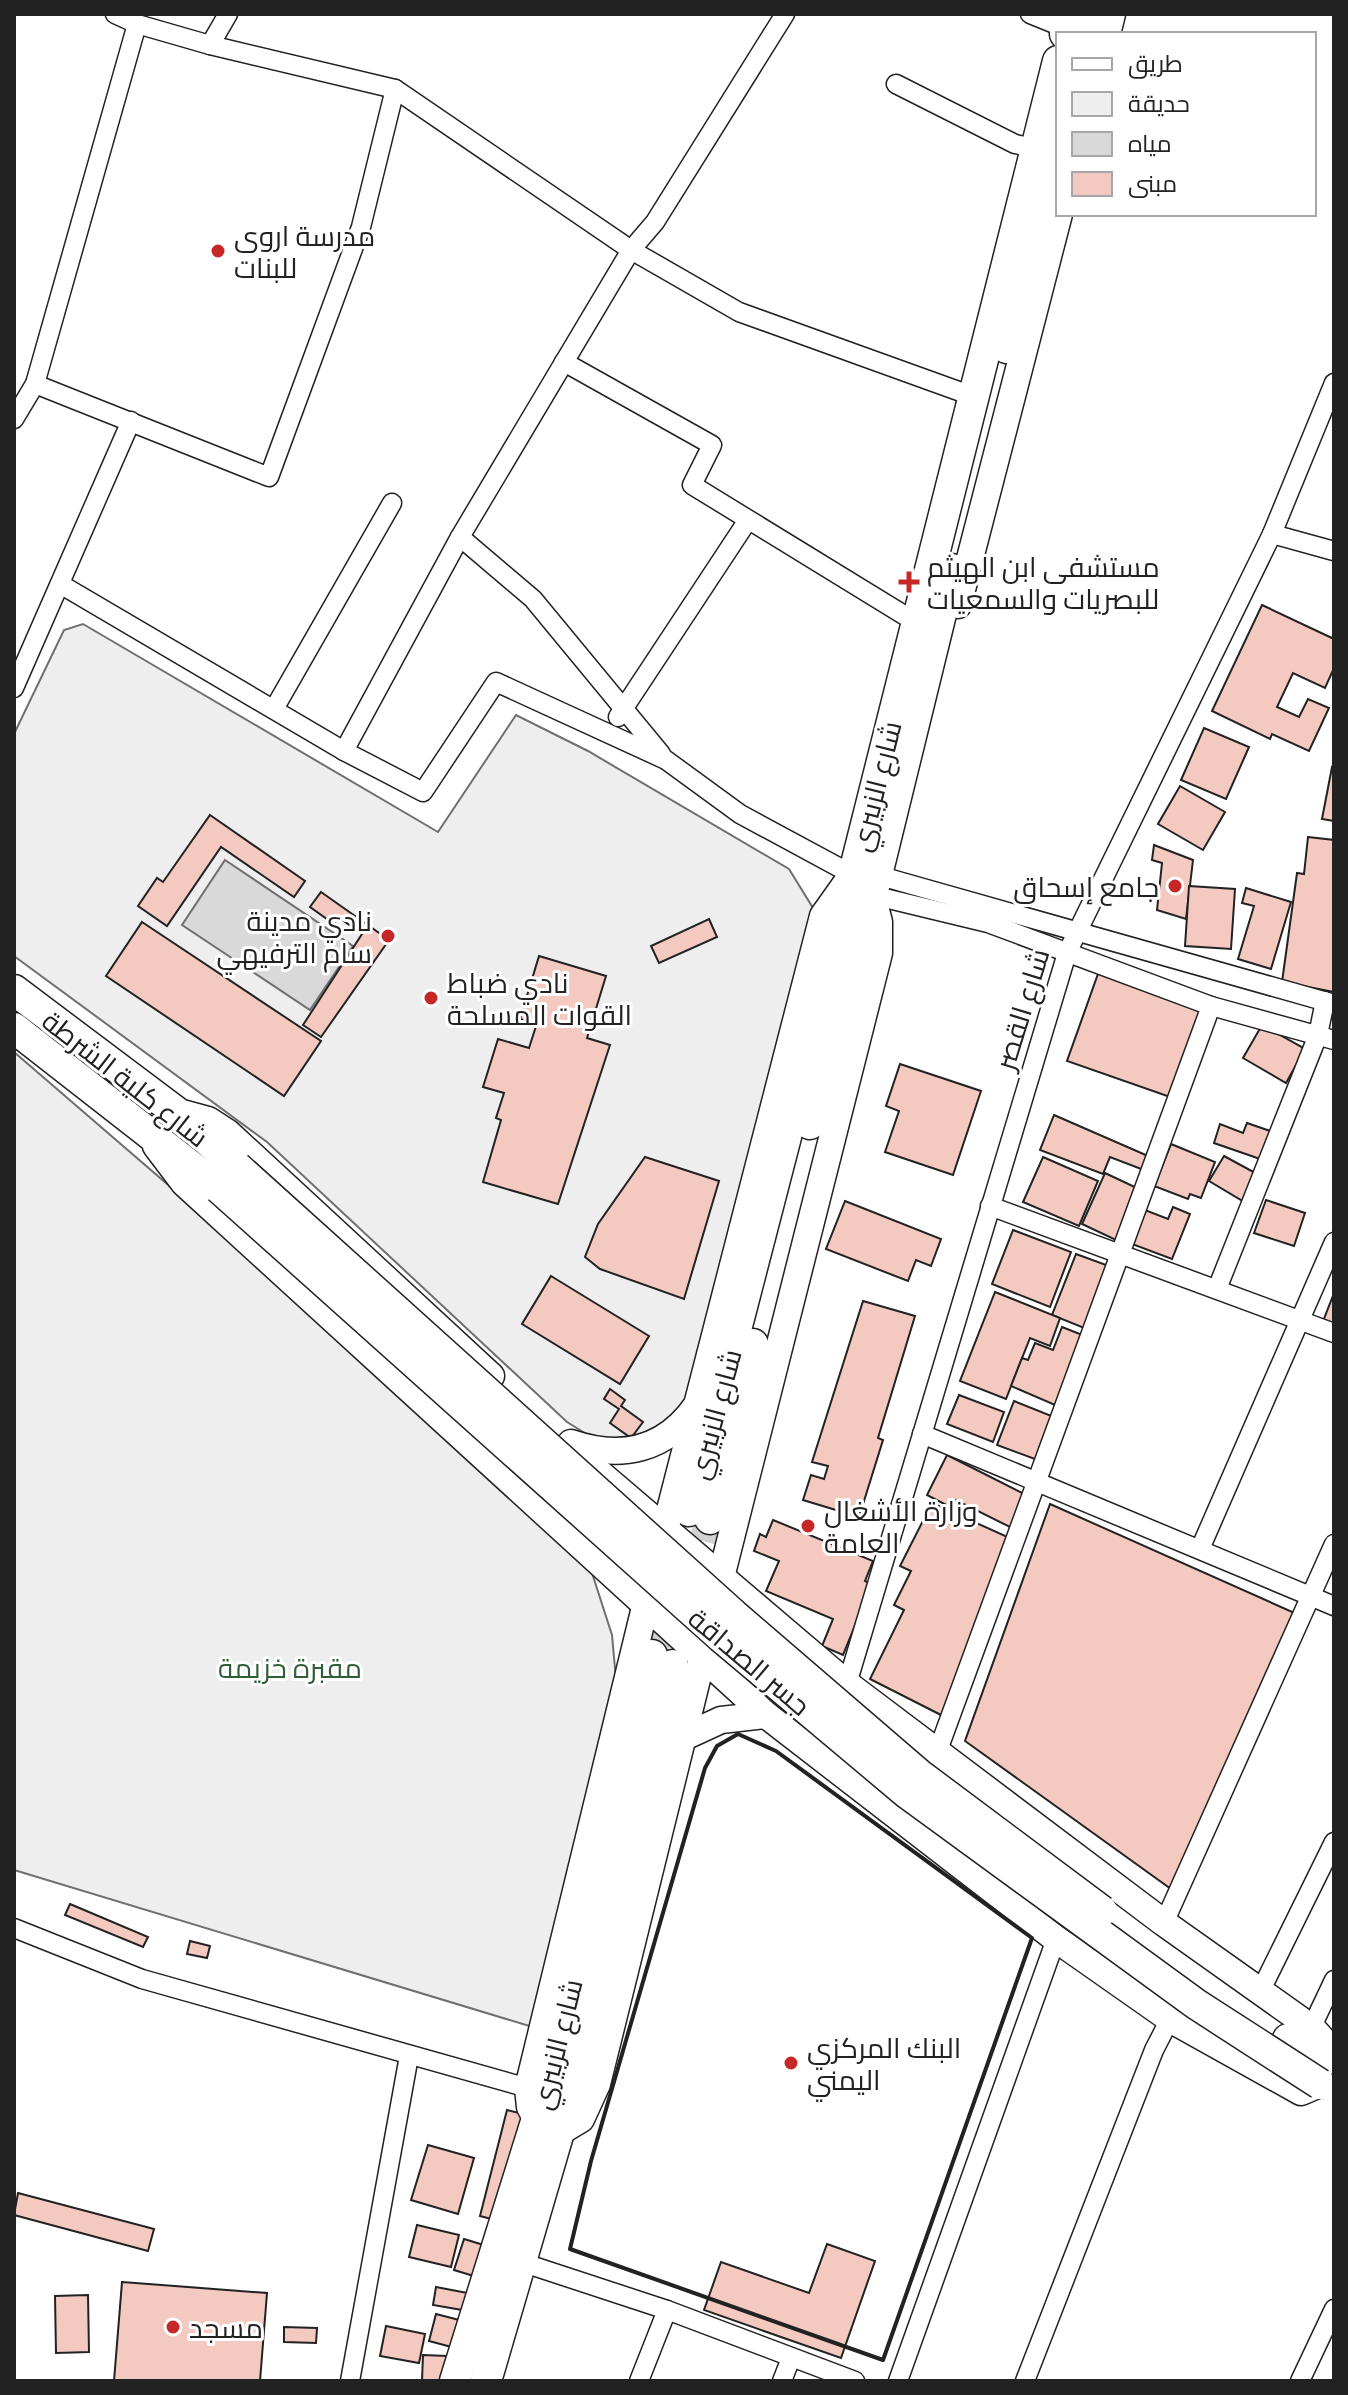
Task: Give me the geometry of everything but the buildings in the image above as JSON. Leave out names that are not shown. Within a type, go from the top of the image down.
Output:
[{"type":"main road","name":"شارع الزبيري","points":[[897,794],[1046,148],[1056,76]]},
{"type":"main road","name":"شارع الزبيري","points":[[699,1515],[867,882],[917,623],[975,397],[1046,148]]},
{"type":"main road","name":"شارع الزبيري","points":[[867,882],[897,794],[929,723],[1002,424],[1058,216]]},
{"type":"main road","points":[[867,882],[879,922],[879,953],[721,1576],[597,2084],[581,2119],[549,2126],[530,2107],[528,2088],[626,1700],[645,1607],[823,916],[867,882]]},
{"type":"main road","name":"شارع كلية الشرطة","points":[[14,990],[175,1111],[228,1178]]},
{"type":"main road","name":"شارع كلية الشرطة","points":[[14,1028],[151,1137],[228,1178]]},
{"type":"main road","points":[[175,1111],[208,1120],[228,1133],[560,1439],[847,1684],[1260,1992],[1301,2037]]},
{"type":"main road","points":[[151,1137],[184,1183],[766,1715],[1056,1939],[1170,2019],[1301,2092],[1331,2073]]},
{"type":"main road","name":"جسر الصداقة","points":[[228,1178],[920,1775],[1197,1981],[1301,2037],[1331,2073]]},
{"type":"main road","name":"جسر الصداقة","points":[[228,1178],[721,1637],[908,1794],[1196,2004],[1331,2073]]},
{"type":"main road","points":[[560,1439],[593,1451],[619,1453],[644,1448],[668,1437],[701,1399]]},
{"type":"main road","points":[[665,1530],[703,1657]]},
{"type":"main road","points":[[645,1607],[721,1576]]},
{"type":"main road","name":"شارع الزبيري","points":[[486,2381],[521,2262],[549,2126],[662,1660]]},
{"type":"main road","points":[[684,1737],[721,1720],[766,1715]]},
{"type":"main road","name":"شارع الزبيري","points":[[455,2381],[549,2126]]},
{"type":"street","points":[[115,14],[137,24],[210,45],[395,89],[631,250],[739,312],[975,397]]},
{"type":"street","points":[[210,45],[228,14]]},
{"type":"street","points":[[344,751],[460,537],[631,250],[655,222],[785,14]]},
{"type":"street","points":[[1030,14],[1073,23]]},
{"type":"street","points":[[14,419],[35,384],[137,24]]},
{"type":"street","points":[[896,84],[1015,144],[1046,148]]},
{"type":"street","points":[[35,384],[269,477],[361,227],[395,89]]},
{"type":"street","points":[[564,362],[712,445],[692,485],[917,623]]},
{"type":"street","name":"شارع القصر","points":[[847,1684],[1067,953],[1272,534],[1334,383]]},
{"type":"street","points":[[14,688],[131,421]]},
{"type":"street","points":[[274,709],[392,503]]},
{"type":"street","points":[[610,734],[623,708],[748,520]]},
{"type":"street","points":[[1272,534],[1334,551]]},
{"type":"street","points":[[460,537],[533,599],[666,760]]},
{"type":"street","points":[[60,584],[344,751],[423,792],[496,682],[666,760],[740,814],[867,882],[988,923],[1211,1006],[1326,1038]]},
{"type":"street","points":[[867,882],[1077,929],[1330,1002],[1326,1038],[1217,1289]]},
{"type":"street","points":[[937,1753],[1211,1006]]},
{"type":"street","points":[[990,1206],[1334,1333]]},
{"type":"street","points":[[1200,1549],[1334,1242]]},
{"type":"street","points":[[922,1434],[1334,1606]]},
{"type":"street","points":[[1164,1923],[1334,1544]]},
{"type":"street","points":[[1260,1992],[1334,1842]]},
{"type":"street","points":[[14,1928],[142,1979],[528,2088]]},
{"type":"street","points":[[898,2381],[1056,1939]]},
{"type":"street","points":[[1301,2037],[1334,1980]]},
{"type":"street","points":[[1025,2381],[1154,2050],[1170,2019]]},
{"type":"street","points":[[350,2381],[409,2056]]},
{"type":"street","points":[[521,2262],[667,2310],[855,2381]]},
{"type":"street","points":[[1300,2381],[1334,2309]]},
{"type":"street","points":[[639,2381],[667,2310]]},
{"type":"street","points":[[782,2381],[791,2358]]},
{"type":"green space","name":"نادي ضباط القوات المسلحة","points":[[83,624],[438,832],[516,715],[588,751],[789,869],[813,908],[701,1348],[680,1416],[656,1437],[601,1443],[567,1422],[267,1142],[14,956],[14,734],[64,630]]},
{"type":"green space","name":"مقبرة خزيمة","points":[[14,1052],[348,1340],[592,1573],[612,1635],[618,1702],[536,2028],[14,1870]]},
{"type":"water","points":[[225,860],[353,946],[310,1010],[182,925]]},
{"type":"tunnel","points":[[652,1655],[689,1511]]},
{"type":"tunnel","points":[[693,1585],[710,1519]]},
{"type":"wall","points":[[738,1734],[776,1751],[1032,1938],[883,2360],[570,2249],[591,2161],[705,1768],[717,1746],[738,1734]]},
{"type":"place","name":"مدرسة اروى للبنات","points":[[218,251]]},
{"type":"place","name":"مستشفى ابن الهيثم للبصريات والسمعيات","points":[[909,582]]},
{"type":"place","name":"جامع إسحاق","points":[[1175,886]]},
{"type":"place","name":"نادي مدينة سام الترفيهي","points":[[388,936]]},
{"type":"place","name":"نادي ضباط القوات المسلحة","points":[[431,998]]},
{"type":"place","name":"وزارة الأشغال العامة","points":[[808,1526]]},
{"type":"place","name":"البنك المركزي اليمني","points":[[791,2063]]},
{"type":"place","name":"مسجد","points":[[173,2327]]}]
